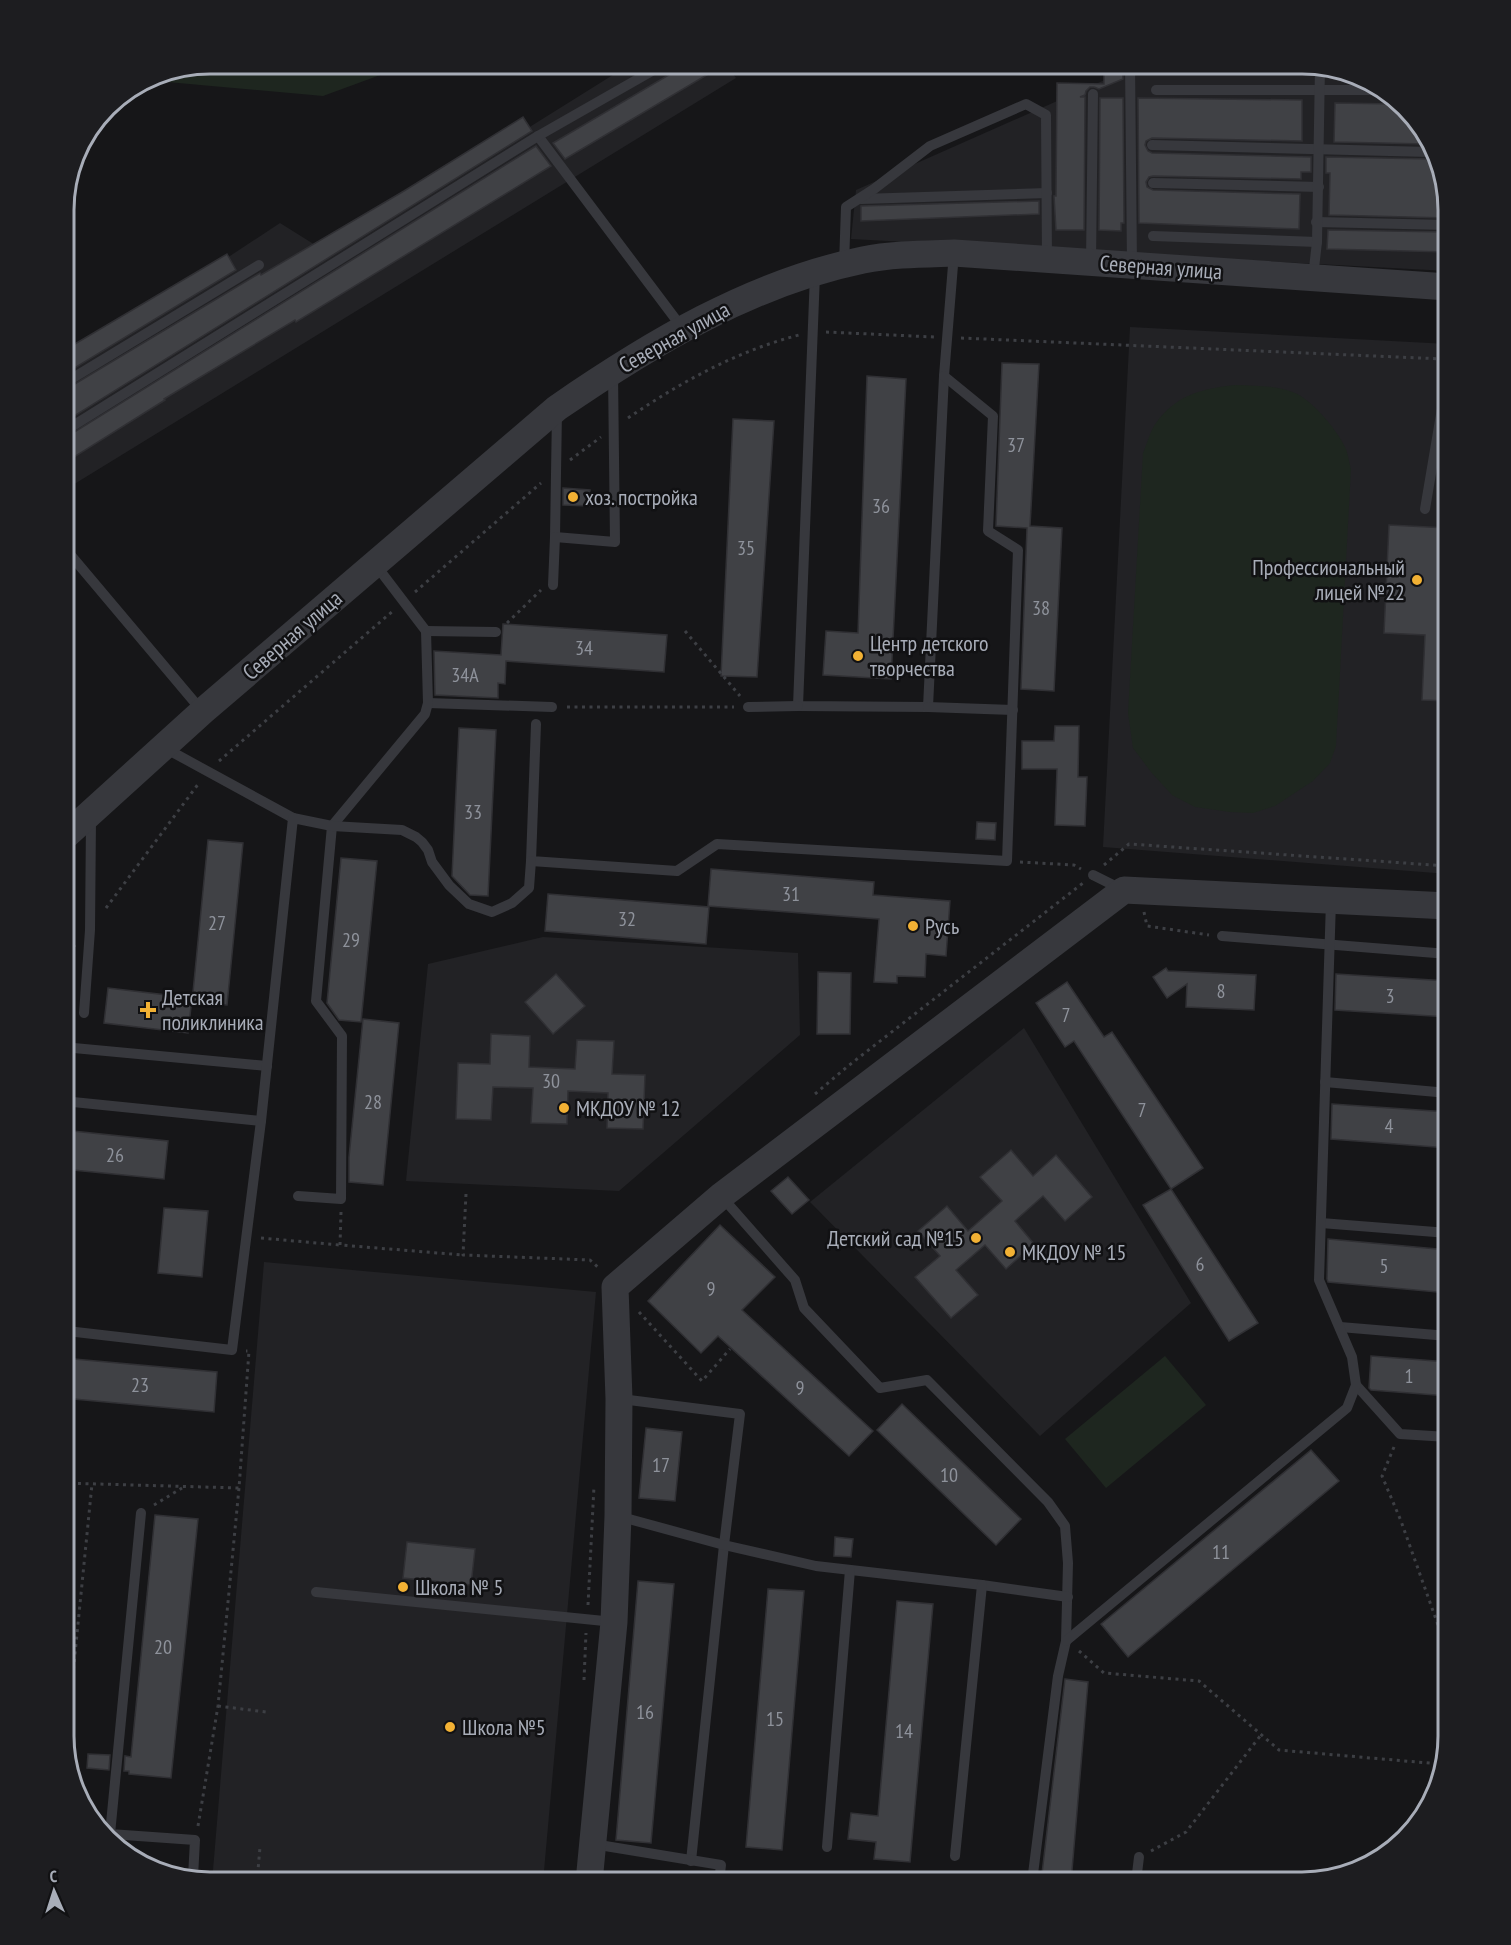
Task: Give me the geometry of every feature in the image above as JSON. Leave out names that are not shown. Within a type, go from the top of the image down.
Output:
[{"type":"street","name":"Северная улица","points":[[74,828],[203,711],[557,408],[613,369],[684,328],[748,297],[815,273],[863,260],[910,254],[954,253],[1438,286]]},
{"type":"street","points":[[590,1872],[614,1622],[618,1516],[615,1287],[722,1196],[1124,890],[1438,906]]},
{"type":"lane","points":[[74,425],[538,136],[647,74]]},
{"type":"lane","points":[[1130,74],[1132,265]]},
{"type":"lane","points":[[1313,278],[1319,187],[1320,75]]},
{"type":"lane","points":[[1156,90],[1364,90]]},
{"type":"lane","points":[[1091,262],[1093,94]]},
{"type":"lane","points":[[844,265],[846,207],[930,146],[1026,104],[1047,116],[1047,260]]},
{"type":"lane","points":[[538,136],[684,328]]},
{"type":"lane","points":[[1152,145],[1424,152]]},
{"type":"lane","points":[[1153,183],[1319,187]]},
{"type":"lane","points":[[860,199],[1047,194]]},
{"type":"lane","points":[[1316,222],[1438,225]]},
{"type":"lane","points":[[1153,236],[1317,242]]},
{"type":"lane","points":[[928,706],[944,376],[954,253]]},
{"type":"lane","points":[[74,377],[259,265]]},
{"type":"lane","points":[[798,706],[815,273]]},
{"type":"lane","points":[[555,537],[615,542],[613,369]]},
{"type":"lane","points":[[531,861],[677,871],[717,844],[1006,861],[1018,550],[988,531],[993,416],[944,376]]},
{"type":"lane","points":[[553,585],[557,408]]},
{"type":"lane","points":[[1425,509],[1438,432]]},
{"type":"lane","points":[[74,559],[203,711]]},
{"type":"lane","points":[[298,1196],[341,1199],[342,1036],[316,1001],[332,826],[425,714],[428,703],[426,632],[374,564]]},
{"type":"lane","points":[[426,632],[496,632]]},
{"type":"lane","points":[[428,703],[552,707]]},
{"type":"lane","points":[[748,706],[928,706],[1013,711]]},
{"type":"lane","points":[[163,747],[293,818],[332,826],[402,830],[416,837],[428,850],[432,862],[449,885],[469,904],[492,912],[512,903],[529,888],[536,724]]},
{"type":"lane","points":[[84,1013],[90,930],[91,813]]},
{"type":"lane","points":[[74,1332],[232,1350],[248,1237],[293,818]]},
{"type":"lane","points":[[1094,875],[1124,890]]},
{"type":"lane","points":[[1066,1641],[1347,1408],[1356,1385],[1352,1357],[1319,1280],[1331,901]]},
{"type":"lane","points":[[1222,936],[1438,953]]},
{"type":"lane","points":[[74,1048],[267,1066]]},
{"type":"lane","points":[[1325,1082],[1438,1092]]},
{"type":"lane","points":[[74,1102],[261,1121]]},
{"type":"lane","points":[[722,1196],[795,1280],[804,1308],[880,1388],[927,1380],[1048,1502],[1065,1526],[1068,1563],[1066,1641],[1058,1676],[1033,1872]]},
{"type":"lane","points":[[1321,1223],[1438,1232]]},
{"type":"lane","points":[[1340,1327],[1438,1335]]},
{"type":"lane","points":[[1356,1385],[1400,1434],[1438,1436]]},
{"type":"lane","points":[[618,1399],[740,1414],[691,1860]]},
{"type":"lane","points":[[109,1827],[141,1513]]},
{"type":"lane","points":[[618,1516],[724,1545],[816,1566],[1068,1597]]},
{"type":"lane","points":[[827,1847],[850,1570]]},
{"type":"lane","points":[[955,1856],[982,1585]]},
{"type":"lane","points":[[316,1592],[614,1622]]},
{"type":"lane","points":[[115,1834],[195,1840],[193,1870]]},
{"type":"lane","points":[[593,1844],[721,1865],[720,1872]]},
{"type":"lane","points":[[1137,1872],[1139,1857]]},
{"type":"path","points":[[74,945],[90,930],[207,772],[556,469],[654,400],[720,363],[771,342],[813,331],[1438,360]]},
{"type":"path","points":[[496,632],[546,586],[553,585]]},
{"type":"path","points":[[685,631],[748,706]]},
{"type":"path","points":[[552,707],[748,706]]},
{"type":"path","points":[[812,1096],[1094,875],[1129,844],[1438,865]]},
{"type":"path","points":[[1006,861],[1074,865]]},
{"type":"path","points":[[1155,911],[1143,910],[1147,926],[1222,936]]},
{"type":"path","points":[[463,1255],[465,1194]]},
{"type":"path","points":[[340,1245],[341,1199]]},
{"type":"path","points":[[248,1237],[463,1255],[590,1260],[615,1287]]},
{"type":"path","points":[[639,1312],[702,1381],[730,1349]]},
{"type":"path","points":[[195,1840],[218,1706],[239,1488],[249,1351],[232,1350]]},
{"type":"path","points":[[1400,1434],[1382,1476],[1401,1521],[1438,1625]]},
{"type":"path","points":[[583,1690],[594,1476]]},
{"type":"path","points":[[74,1483],[239,1488]]},
{"type":"path","points":[[74,1664],[92,1484]]},
{"type":"path","points":[[141,1513],[183,1488]]},
{"type":"path","points":[[1066,1641],[1104,1673],[1199,1681],[1279,1750],[1434,1763]]},
{"type":"path","points":[[218,1706],[266,1712]]},
{"type":"path","points":[[1139,1857],[1186,1832],[1261,1735]]},
{"type":"path","points":[[258,1872],[260,1847]]},
{"type":"shaded area","points":[[210,74],[383,74],[323,96],[164,82],[192,75]]},
{"type":"shaded area","points":[[614,74],[733,74],[736,78],[74,484],[74,359],[280,223],[328,253]]},
{"type":"shaded area","points":[[1118,74],[1310,74],[1328,76],[1353,84],[1377,96],[1404,120],[1415,134],[1430,166],[1436,192],[1438,270],[851,239],[856,190]]},
{"type":"shaded area","points":[[1130,327],[1438,343],[1438,873],[1103,847]]},
{"type":"shaded area","points":[[1235,385],[1280,389],[1295,393],[1309,402],[1336,432],[1346,449],[1351,469],[1336,746],[1330,763],[1313,781],[1275,806],[1253,813],[1195,807],[1172,795],[1133,748],[1128,713],[1143,453],[1154,426],[1173,405],[1201,391]]},
{"type":"shaded area","name":"МКДОУ № 12","points":[[543,937],[798,953],[800,1035],[619,1191],[406,1181],[428,964]]},
{"type":"shaded area","name":"МКДОУ № 15","points":[[1024,1028],[1191,1303],[1040,1436],[810,1202]]},
{"type":"shaded area","name":"Школа № 5","points":[[264,1262],[596,1292],[544,1872],[213,1872]]},
{"type":"shaded area","points":[[1165,1356],[1206,1405],[1106,1488],[1065,1439]]},
{"type":"building","points":[[670,74],[708,74],[565,159],[553,143]]},
{"type":"building","points":[[1104,74],[1123,74],[1123,79],[1099,89],[1090,87],[1085,95],[1080,97],[1085,97],[1084,230],[1056,230],[1054,196],[1056,196],[1057,83],[1104,84]]},
{"type":"building","points":[[1100,98],[1123,98],[1124,223],[1121,223],[1121,231],[1099,230]]},
{"type":"building","points":[[1138,98],[1302,100],[1302,141],[1152,138],[1146,141],[1145,145],[1152,153],[1311,157],[1311,172],[1301,172],[1301,179],[1153,176],[1149,177],[1146,182],[1147,187],[1153,190],[1300,194],[1299,229],[1139,223]]},
{"type":"building","points":[[1335,103],[1387,104],[1404,120],[1420,144],[1334,142]]},
{"type":"building","points":[[523,117],[532,131],[74,416],[74,384],[260,273],[261,275],[404,191]]},
{"type":"building","points":[[536,146],[551,166],[296,322],[295,320],[164,399],[74,457],[74,432]]},
{"type":"building","points":[[1326,157],[1427,159],[1433,175],[1438,218],[1329,215],[1330,173],[1326,173]]},
{"type":"building","points":[[1039,201],[1039,214],[861,221],[861,206]]},
{"type":"building","points":[[1328,230],[1438,232],[1438,252],[1327,249]]},
{"type":"building","points":[[227,254],[236,270],[74,368],[74,344]]},
{"type":"building","points":[[1002,363],[1039,364],[1030,526],[1062,528],[1054,691],[1021,689],[1027,528],[996,526]]},
{"type":"building","points":[[867,376],[906,379],[891,679],[823,675],[826,631],[858,633]]},
{"type":"building","points":[[733,419],[774,421],[757,677],[721,676]]},
{"type":"building","name":"хоз. постройка","points":[[563,488],[590,490],[589,506],[563,505]]},
{"type":"building","name":"Профессиональный лицей №22","points":[[1389,525],[1438,527],[1438,701],[1422,700],[1425,635],[1384,633]]},
{"type":"building","points":[[503,624],[667,635],[664,672],[506,661],[505,684],[498,683],[498,698],[435,695],[434,651],[501,655]]},
{"type":"building","points":[[1055,726],[1079,726],[1078,777],[1087,777],[1085,826],[1055,825],[1057,769],[1022,769],[1022,741],[1054,741]]},
{"type":"building","points":[[459,728],[496,730],[488,896],[470,895],[452,876]]},
{"type":"building","points":[[977,822],[996,823],[995,840],[976,839]]},
{"type":"building","points":[[208,840],[243,843],[227,1005],[192,1002]]},
{"type":"building","points":[[341,858],[377,861],[361,1022],[339,1020],[327,1003]]},
{"type":"building","points":[[711,869],[874,882],[873,895],[950,901],[946,956],[926,954],[925,977],[897,976],[897,983],[874,982],[879,919],[708,906]]},
{"type":"building","points":[[548,894],[709,907],[706,944],[545,931]]},
{"type":"building","points":[[1166,968],[1168,971],[1256,975],[1254,1010],[1186,1007],[1187,984],[1167,998],[1153,977]]},
{"type":"building","points":[[818,972],[851,973],[850,1034],[817,1034]]},
{"type":"building","points":[[556,974],[585,1006],[553,1034],[525,1002]]},
{"type":"building","points":[[1336,974],[1438,980],[1438,1016],[1335,1010]]},
{"type":"building","points":[[1067,982],[1104,1037],[1112,1032],[1203,1168],[1171,1189],[1074,1041],[1065,1047],[1036,1003]]},
{"type":"building","name":"Детская поликлиника","points":[[108,988],[192,998],[188,1033],[104,1023]]},
{"type":"building","points":[[363,1019],[399,1023],[383,1185],[349,1182],[349,1157]]},
{"type":"building","points":[[491,1034],[530,1036],[529,1067],[575,1069],[577,1040],[614,1041],[612,1074],[645,1075],[643,1129],[607,1128],[608,1093],[568,1091],[567,1124],[531,1123],[533,1088],[493,1087],[491,1120],[456,1119],[458,1063],[490,1064]]},
{"type":"building","points":[[1332,1104],[1438,1111],[1438,1147],[1331,1139]]},
{"type":"building","points":[[74,1131],[168,1141],[164,1179],[74,1170]]},
{"type":"building","name":"Детский сад №15","points":[[1011,1150],[1033,1176],[1056,1155],[1092,1197],[1065,1221],[1043,1196],[1015,1221],[1034,1244],[1006,1269],[985,1245],[956,1270],[978,1295],[951,1318],[915,1277],[940,1256],[918,1231],[947,1206],[968,1231],[1002,1201],[980,1177]]},
{"type":"building","points":[[788,1177],[809,1200],[792,1214],[771,1191]]},
{"type":"building","points":[[1171,1189],[1258,1323],[1229,1341],[1143,1205]]},
{"type":"building","points":[[164,1208],[208,1211],[202,1277],[158,1273]]},
{"type":"building","points":[[720,1225],[775,1277],[742,1310],[873,1431],[849,1456],[718,1336],[701,1353],[648,1301]]},
{"type":"building","points":[[1328,1239],[1438,1249],[1438,1292],[1328,1282]]},
{"type":"building","points":[[1371,1356],[1438,1361],[1438,1395],[1369,1388]]},
{"type":"building","points":[[74,1359],[217,1372],[214,1412],[74,1399]]},
{"type":"building","points":[[902,1404],[1021,1519],[996,1545],[877,1430]]},
{"type":"building","points":[[646,1428],[682,1432],[675,1501],[639,1498]]},
{"type":"building","points":[[1311,1450],[1339,1481],[1128,1657],[1101,1624]]},
{"type":"building","points":[[155,1515],[198,1519],[171,1778],[129,1774],[129,1771],[124,1771],[125,1756],[131,1757]]},
{"type":"building","points":[[835,1537],[853,1539],[851,1557],[834,1556]]},
{"type":"building","points":[[407,1542],[475,1549],[471,1585],[403,1578]]},
{"type":"building","points":[[638,1581],[674,1584],[651,1843],[616,1840]]},
{"type":"building","points":[[768,1589],[804,1591],[782,1850],[746,1847]]},
{"type":"building","points":[[897,1601],[933,1604],[910,1862],[874,1859],[876,1842],[848,1839],[851,1813],[878,1816]]},
{"type":"building","points":[[1065,1679],[1088,1682],[1072,1872],[1042,1872]]},
{"type":"building","points":[[88,1754],[110,1755],[109,1770],[87,1768]]},
{"type":"place","name":"хоз. постройка","points":[[573,497]]},
{"type":"place","name":"Профессиональный лицей №22","points":[[1417,580]]},
{"type":"place","name":"Центр детского творчества","points":[[858,656]]},
{"type":"place","name":"Русь","points":[[913,926]]},
{"type":"place","name":"Детская поликлиника","points":[[148,1010]]},
{"type":"place","name":"МКДОУ № 12","points":[[564,1108]]},
{"type":"place","name":"Детский сад №15","points":[[976,1238]]},
{"type":"place","name":"МКДОУ № 15","points":[[1010,1252]]},
{"type":"place","name":"Школа № 5","points":[[403,1587]]},
{"type":"place","name":"Школа №5","points":[[450,1727]]}]
